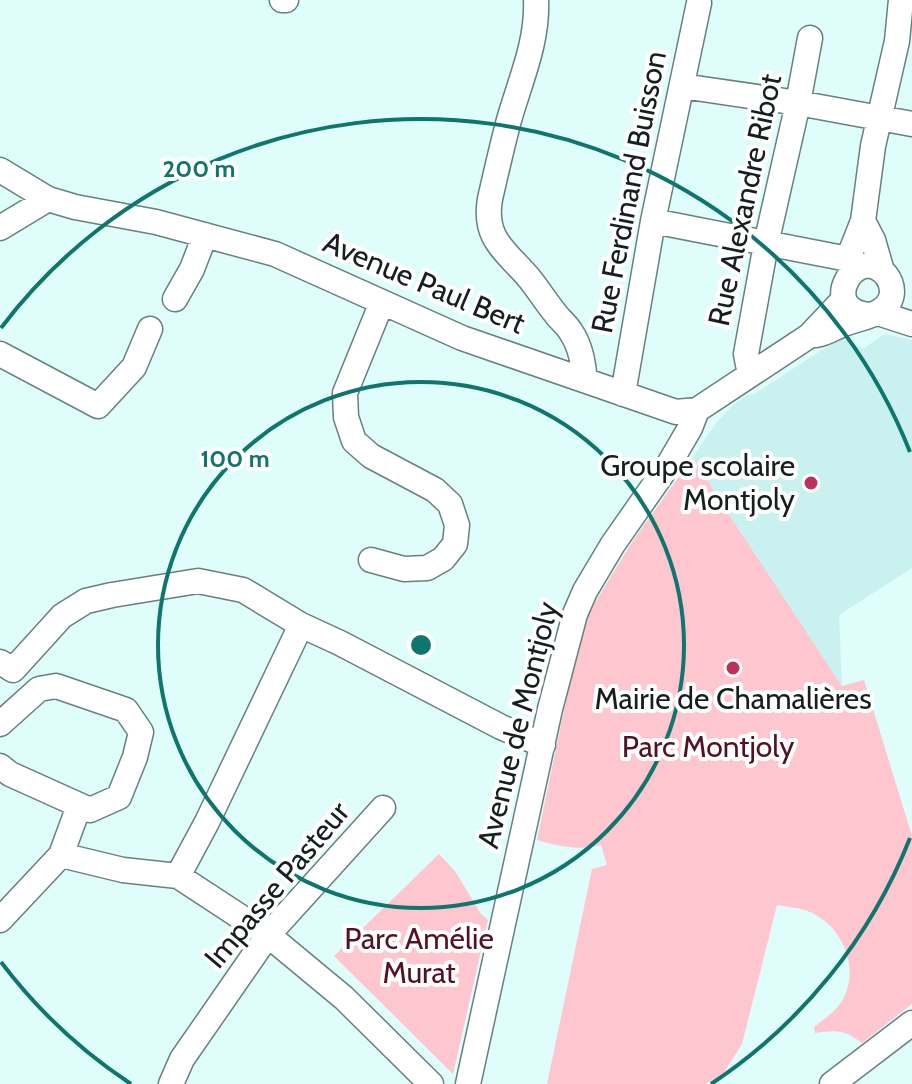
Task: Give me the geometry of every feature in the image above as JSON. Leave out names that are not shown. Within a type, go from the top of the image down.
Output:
[{"type":"street","points":[[536,0],[535,27],[509,120],[488,212],[489,223],[503,252],[527,276],[571,332],[582,353],[576,377]]},
{"type":"street","points":[[901,0],[897,41],[873,146],[863,221],[843,288],[844,299],[853,311],[912,324]]},
{"type":"street","name":"Rue Ferdinand Buisson","points":[[623,394],[653,221],[699,3]]},
{"type":"street","name":"Rue Alexandre Ribot","points":[[750,375],[746,354],[810,38]]},
{"type":"street","points":[[682,86],[912,124]]},
{"type":"street","name":"Avenue Paul Bert","points":[[0,170],[48,199],[156,222],[275,254],[462,338],[676,412],[697,410]]},
{"type":"street","points":[[0,228],[48,199]]},
{"type":"street","points":[[653,221],[851,265],[868,266],[886,276],[912,299]]},
{"type":"street","points":[[809,336],[830,332],[884,309],[891,296],[873,240],[863,221]]},
{"type":"street","points":[[175,299],[192,269],[205,235]]},
{"type":"street","points":[[697,410],[809,336],[844,299]]},
{"type":"street","points":[[371,560],[404,569],[427,568],[443,559],[455,544],[457,525],[450,504],[435,490],[371,456],[354,441],[346,417],[345,393],[382,302]]},
{"type":"street","points":[[0,354],[98,406],[134,367],[150,329]]},
{"type":"street","name":"Avenue de Montjoly","points":[[468,1084],[550,709],[575,614],[585,591],[620,533],[669,464],[697,410]]},
{"type":"street","points":[[4,672],[62,616],[86,601],[198,581],[243,590],[301,625],[543,745]]},
{"type":"street","points":[[178,876],[301,625]]},
{"type":"street","points":[[0,724],[39,689],[56,686],[126,710],[141,732],[119,797],[90,810],[10,774],[0,766]]},
{"type":"street","points":[[0,920],[61,855],[79,806]]},
{"type":"street","name":"Impasse Pasteur","points":[[171,1084],[182,1059],[268,935],[383,808]]},
{"type":"street","points":[[61,855],[123,870],[178,876],[268,935],[344,998],[431,1084]]},
{"type":"street","points":[[832,1084],[912,1023]]},
{"type":"shaded area","name":"Groupe scolaire Montjoly","points":[[884,334],[912,340],[912,568],[839,615],[842,686],[693,457],[716,423],[747,395],[755,394],[842,340],[863,349]]},
{"type":"green space","name":"Parc Montjoly","points":[[693,457],[842,686],[864,680],[912,836],[912,1004],[862,1043],[840,1032],[815,1033],[814,1027],[836,1009],[845,995],[849,984],[849,961],[840,939],[824,921],[806,910],[777,905],[742,1044],[723,1074],[705,1084],[547,1084],[592,869],[607,865],[601,845],[577,848],[537,840],[576,653],[591,609],[632,542]]},
{"type":"green space","name":"Parc Amélie Murat","points":[[439,854],[455,871],[481,914],[488,920],[453,1074],[334,956]]},
{"type":"place","name":"Groupe scolaire Montjoly","points":[[811,483]]},
{"type":"place","name":"Mairie de Chamalières","points":[[733,668]]}]
